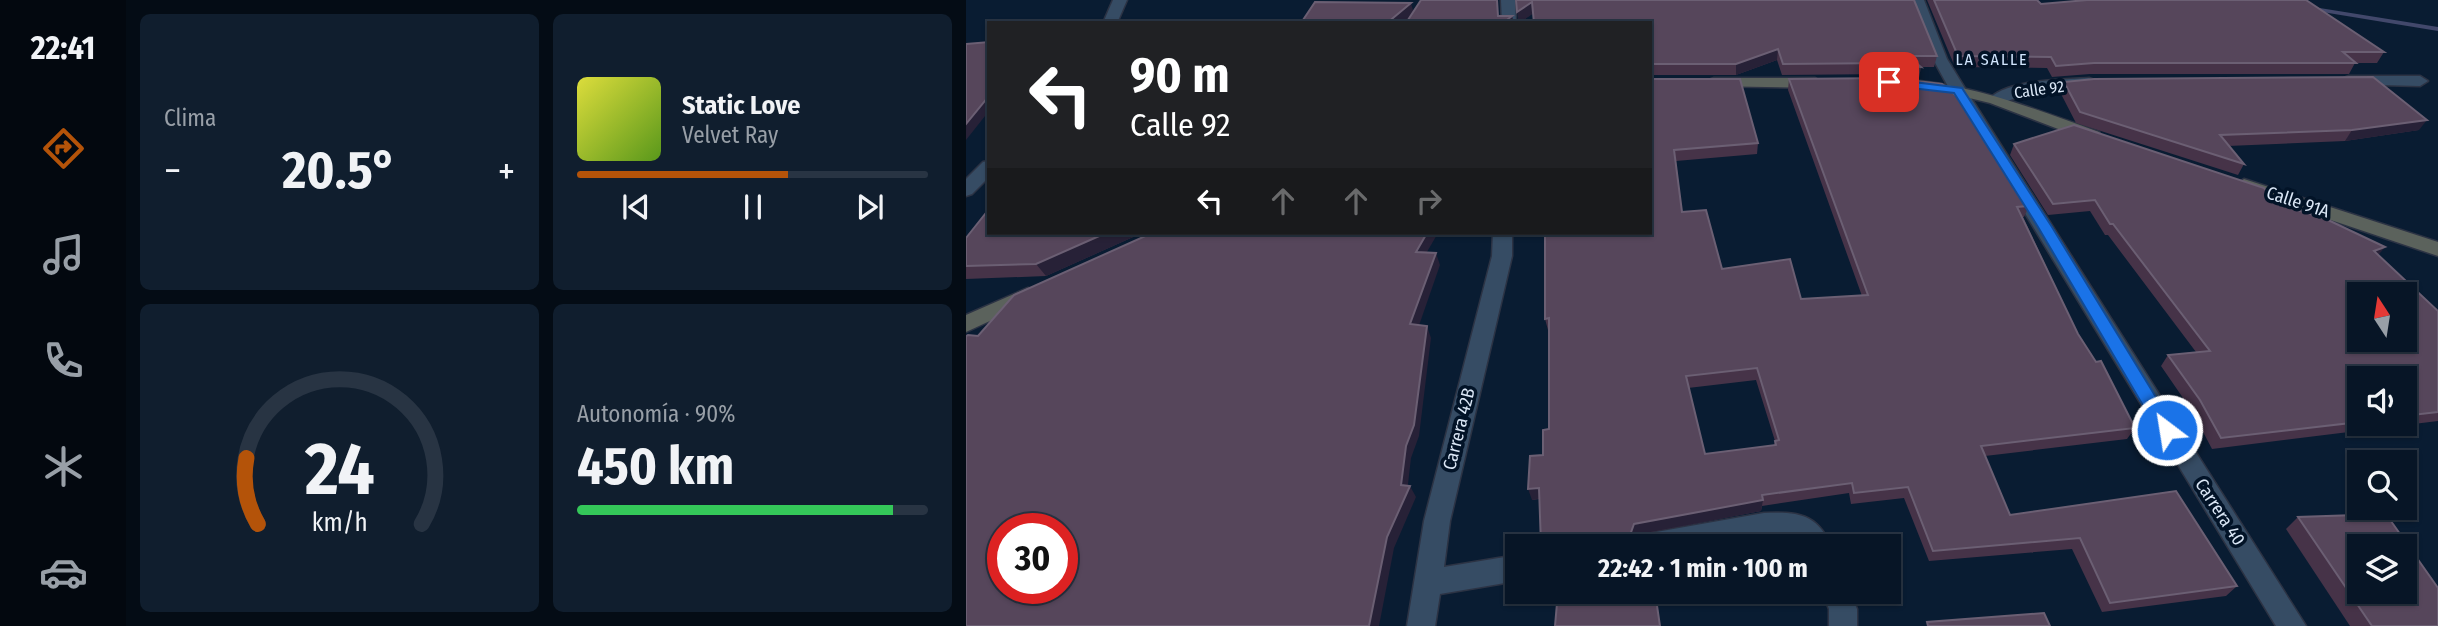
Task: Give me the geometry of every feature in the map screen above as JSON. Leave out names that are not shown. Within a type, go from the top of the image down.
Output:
[{"type":"street","points":[[1111,21],[1120,0]]},
{"type":"street","points":[[1508,0],[1509,21]]},
{"type":"street","name":"Carrera 40","points":[[1917,0],[1940,59],[1958,90],[2045,227],[2167,430],[2292,626]]},
{"type":"street","points":[[2339,81],[2420,81]]},
{"type":"street","points":[[1703,83],[1836,82]]},
{"type":"street","name":"Calle 92","points":[[1996,100],[2011,91],[2034,86],[2108,82]]},
{"type":"street","points":[[1903,84],[1958,90],[1996,100],[2111,141]]},
{"type":"street","points":[[966,190],[987,168]]},
{"type":"street","name":"Calle 91A","points":[[2226,179],[2438,249]]},
{"type":"street","name":"Carrera 42B","points":[[1421,626],[1437,521],[1502,256],[1503,235]]},
{"type":"street","points":[[966,324],[1052,284]]},
{"type":"street","points":[[1716,534],[1776,524],[1798,526],[1811,534]]},
{"type":"street","points":[[1428,583],[1505,570]]},
{"type":"street","points":[[1841,604],[1843,626]]},
{"type":"building","points":[[1421,0],[1497,0],[1498,16],[1512,16],[1506,21],[1407,21]]},
{"type":"building","points":[[1516,0],[1914,0],[1937,56],[1908,56],[1921,67],[1891,63],[1783,64],[1778,49],[1736,64],[1652,64],[1652,21],[1534,21],[1532,2],[1517,12]]},
{"type":"building","points":[[1934,0],[2037,0],[2041,4],[2087,0],[2306,0],[2384,52],[2343,52],[2356,63],[2094,63],[2056,66],[2051,57],[1958,56]]},
{"type":"building","points":[[1315,2],[1411,3],[1389,21],[1302,21]]},
{"type":"building","points":[[987,42],[987,98],[966,124],[966,44]]},
{"type":"building","points":[[2373,77],[2427,120],[2352,130],[2220,135],[2244,164],[2080,112],[2064,82],[2094,79]]},
{"type":"building","points":[[1891,78],[1942,84],[1965,103],[2029,206],[2017,207],[2078,334],[2096,362],[2101,361],[2135,428],[1981,446],[2010,515],[2176,491],[2237,586],[2110,603],[2080,538],[1933,551],[1908,487],[1854,493],[1852,483],[1762,495],[1763,500],[1634,524],[1630,534],[1541,534],[1539,488],[1528,489],[1530,456],[1543,455],[1543,430],[1549,429],[1549,318],[1545,319],[1545,235],[1652,235],[1652,79],[1740,79],[1758,143],[1674,150],[1682,212],[1706,210],[1722,269],[1790,259],[1801,299],[1868,295],[1789,79]],"holes":[[[1757,368],[1779,440],[1775,441],[1776,445],[1705,454],[1686,376]]]},
{"type":"building","points":[[2074,125],[2264,188],[2278,204],[2326,219],[2385,247],[2374,251],[2407,282],[2347,282],[2347,352],[2417,352],[2417,291],[2438,311],[2438,412],[2417,414],[2417,366],[2347,366],[2347,423],[2221,438],[2200,400],[2168,355],[2210,351],[2113,224],[2110,224],[2095,200],[2053,204],[2014,144]]},
{"type":"building","points":[[987,212],[987,235],[1101,235],[1036,264],[966,266],[966,238]]},
{"type":"building","points":[[1148,235],[1426,235],[1416,252],[1436,253],[1410,324],[1427,326],[1414,425],[1406,446],[1401,485],[1410,486],[1387,537],[1369,626],[966,626],[968,335],[978,336],[1014,295]]},
{"type":"building","points":[[2347,515],[2347,520],[2390,520],[2400,534],[2347,534],[2347,589],[2298,517]]},
{"type":"building","points":[[2417,558],[2438,588],[2438,626],[2372,626],[2357,604],[2417,604]]},
{"type":"building","points":[[1557,604],[1657,604],[1660,626],[1555,626]]},
{"type":"building","points":[[2044,613],[2050,626],[1928,626],[1927,622]]},
{"type":"waterway","points":[[2304,7],[2438,29]]},
{"type":"district","name":"LA SALLE","points":[[1992,59]]},
{"type":"route","points":[[1889,82],[1958,90],[2045,227],[2167,430]]}]
